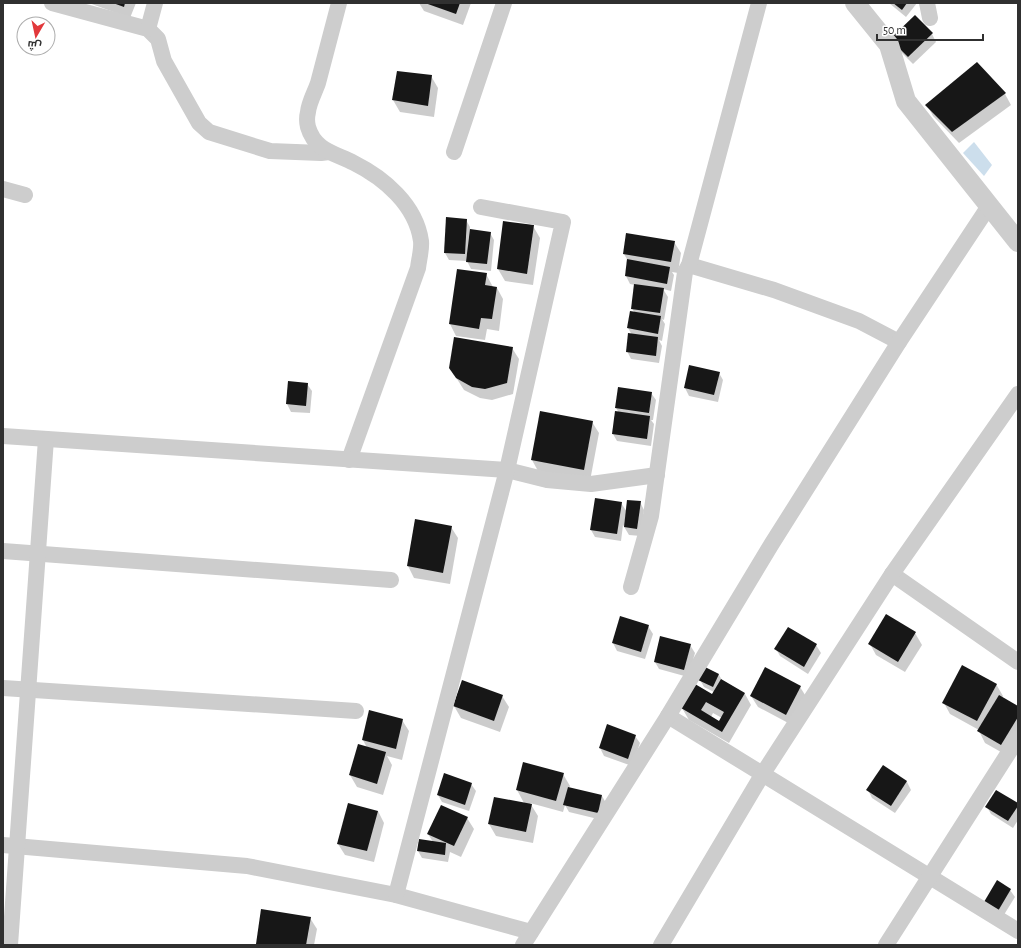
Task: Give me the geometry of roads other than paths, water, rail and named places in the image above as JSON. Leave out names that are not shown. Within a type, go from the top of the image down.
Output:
[{"type":"street","points":[[52,3],[148,28],[158,38],[164,61],[199,123],[209,132],[270,151],[329,152]]},
{"type":"street","points":[[148,28],[155,3]]},
{"type":"street","points":[[339,3],[317,85],[308,111],[307,126],[323,149],[354,163],[387,184],[398,195],[410,210],[417,224],[421,242],[418,268],[349,460]]},
{"type":"street","points":[[454,152],[504,3]]},
{"type":"street","points":[[631,587],[651,516],[685,272],[689,265],[759,3]]},
{"type":"street","points":[[855,3],[890,45],[906,101],[1018,242]]},
{"type":"street","points":[[3,189],[25,195]]},
{"type":"street","points":[[523,945],[668,716],[771,544],[899,342],[989,206]]},
{"type":"street","points":[[396,895],[507,470],[563,222],[481,207]]},
{"type":"street","points":[[689,265],[774,290],[859,321],[899,342]]},
{"type":"street","points":[[661,945],[762,775],[892,574],[1018,394]]},
{"type":"street","points":[[3,436],[507,470],[547,480],[591,484],[657,475]]},
{"type":"street","points":[[10,945],[10,846],[28,690],[46,439]]},
{"type":"street","points":[[3,551],[392,580]]},
{"type":"street","points":[[892,574],[1018,662]]},
{"type":"street","points":[[3,688],[356,711]]},
{"type":"street","points":[[668,716],[1018,931]]},
{"type":"street","points":[[886,945],[928,876],[1018,738]]},
{"type":"street","points":[[10,846],[247,866],[396,895],[531,932]]},
{"type":"water","points":[[974,142],[992,165],[984,176],[963,153]]}]
